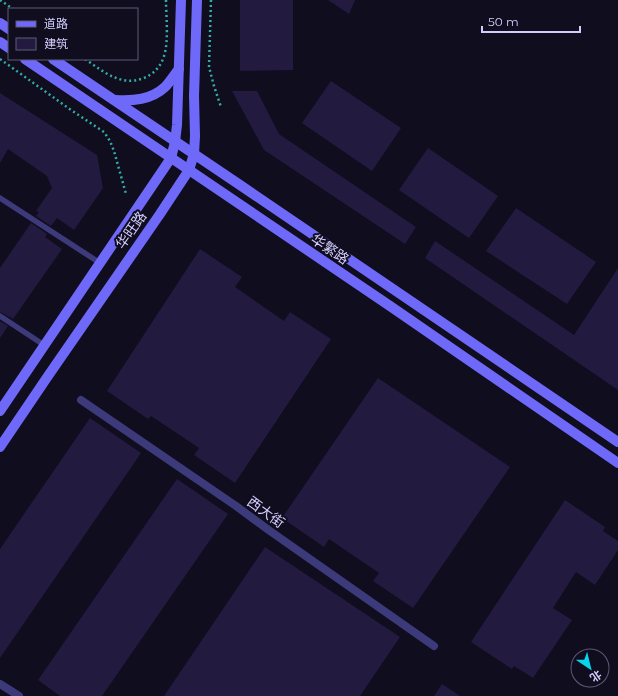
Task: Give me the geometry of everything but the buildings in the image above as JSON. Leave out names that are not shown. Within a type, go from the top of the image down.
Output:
[{"type":"main road","name":"华旺路","points":[[0,411],[171,158],[175,142],[181,0]]},
{"type":"main road","name":"华旺路","points":[[0,447],[189,170],[194,154],[195,136],[194,96],[197,0]]},
{"type":"main road","name":"华繁路","points":[[27,60],[618,463]]},
{"type":"main road","name":"华繁路","points":[[54,60],[618,442]]},
{"type":"main road","points":[[113,100],[136,100],[152,95],[164,87],[178,69]]},
{"type":"street","name":"西大街","points":[[81,400],[236,506],[434,646]]},
{"type":"street","points":[[0,684],[19,696]]},
{"type":"lane","points":[[0,198],[100,264]]},
{"type":"lane","points":[[0,316],[44,345]]},
{"type":"path","points":[[0,0],[12,8]]},
{"type":"path","points":[[86,60],[115,78],[126,81],[137,80],[152,74],[158,68],[164,56],[166,44],[166,0]]},
{"type":"path","points":[[211,0],[209,67],[221,106]]},
{"type":"path","points":[[0,59],[104,132],[114,151],[126,194]]}]
